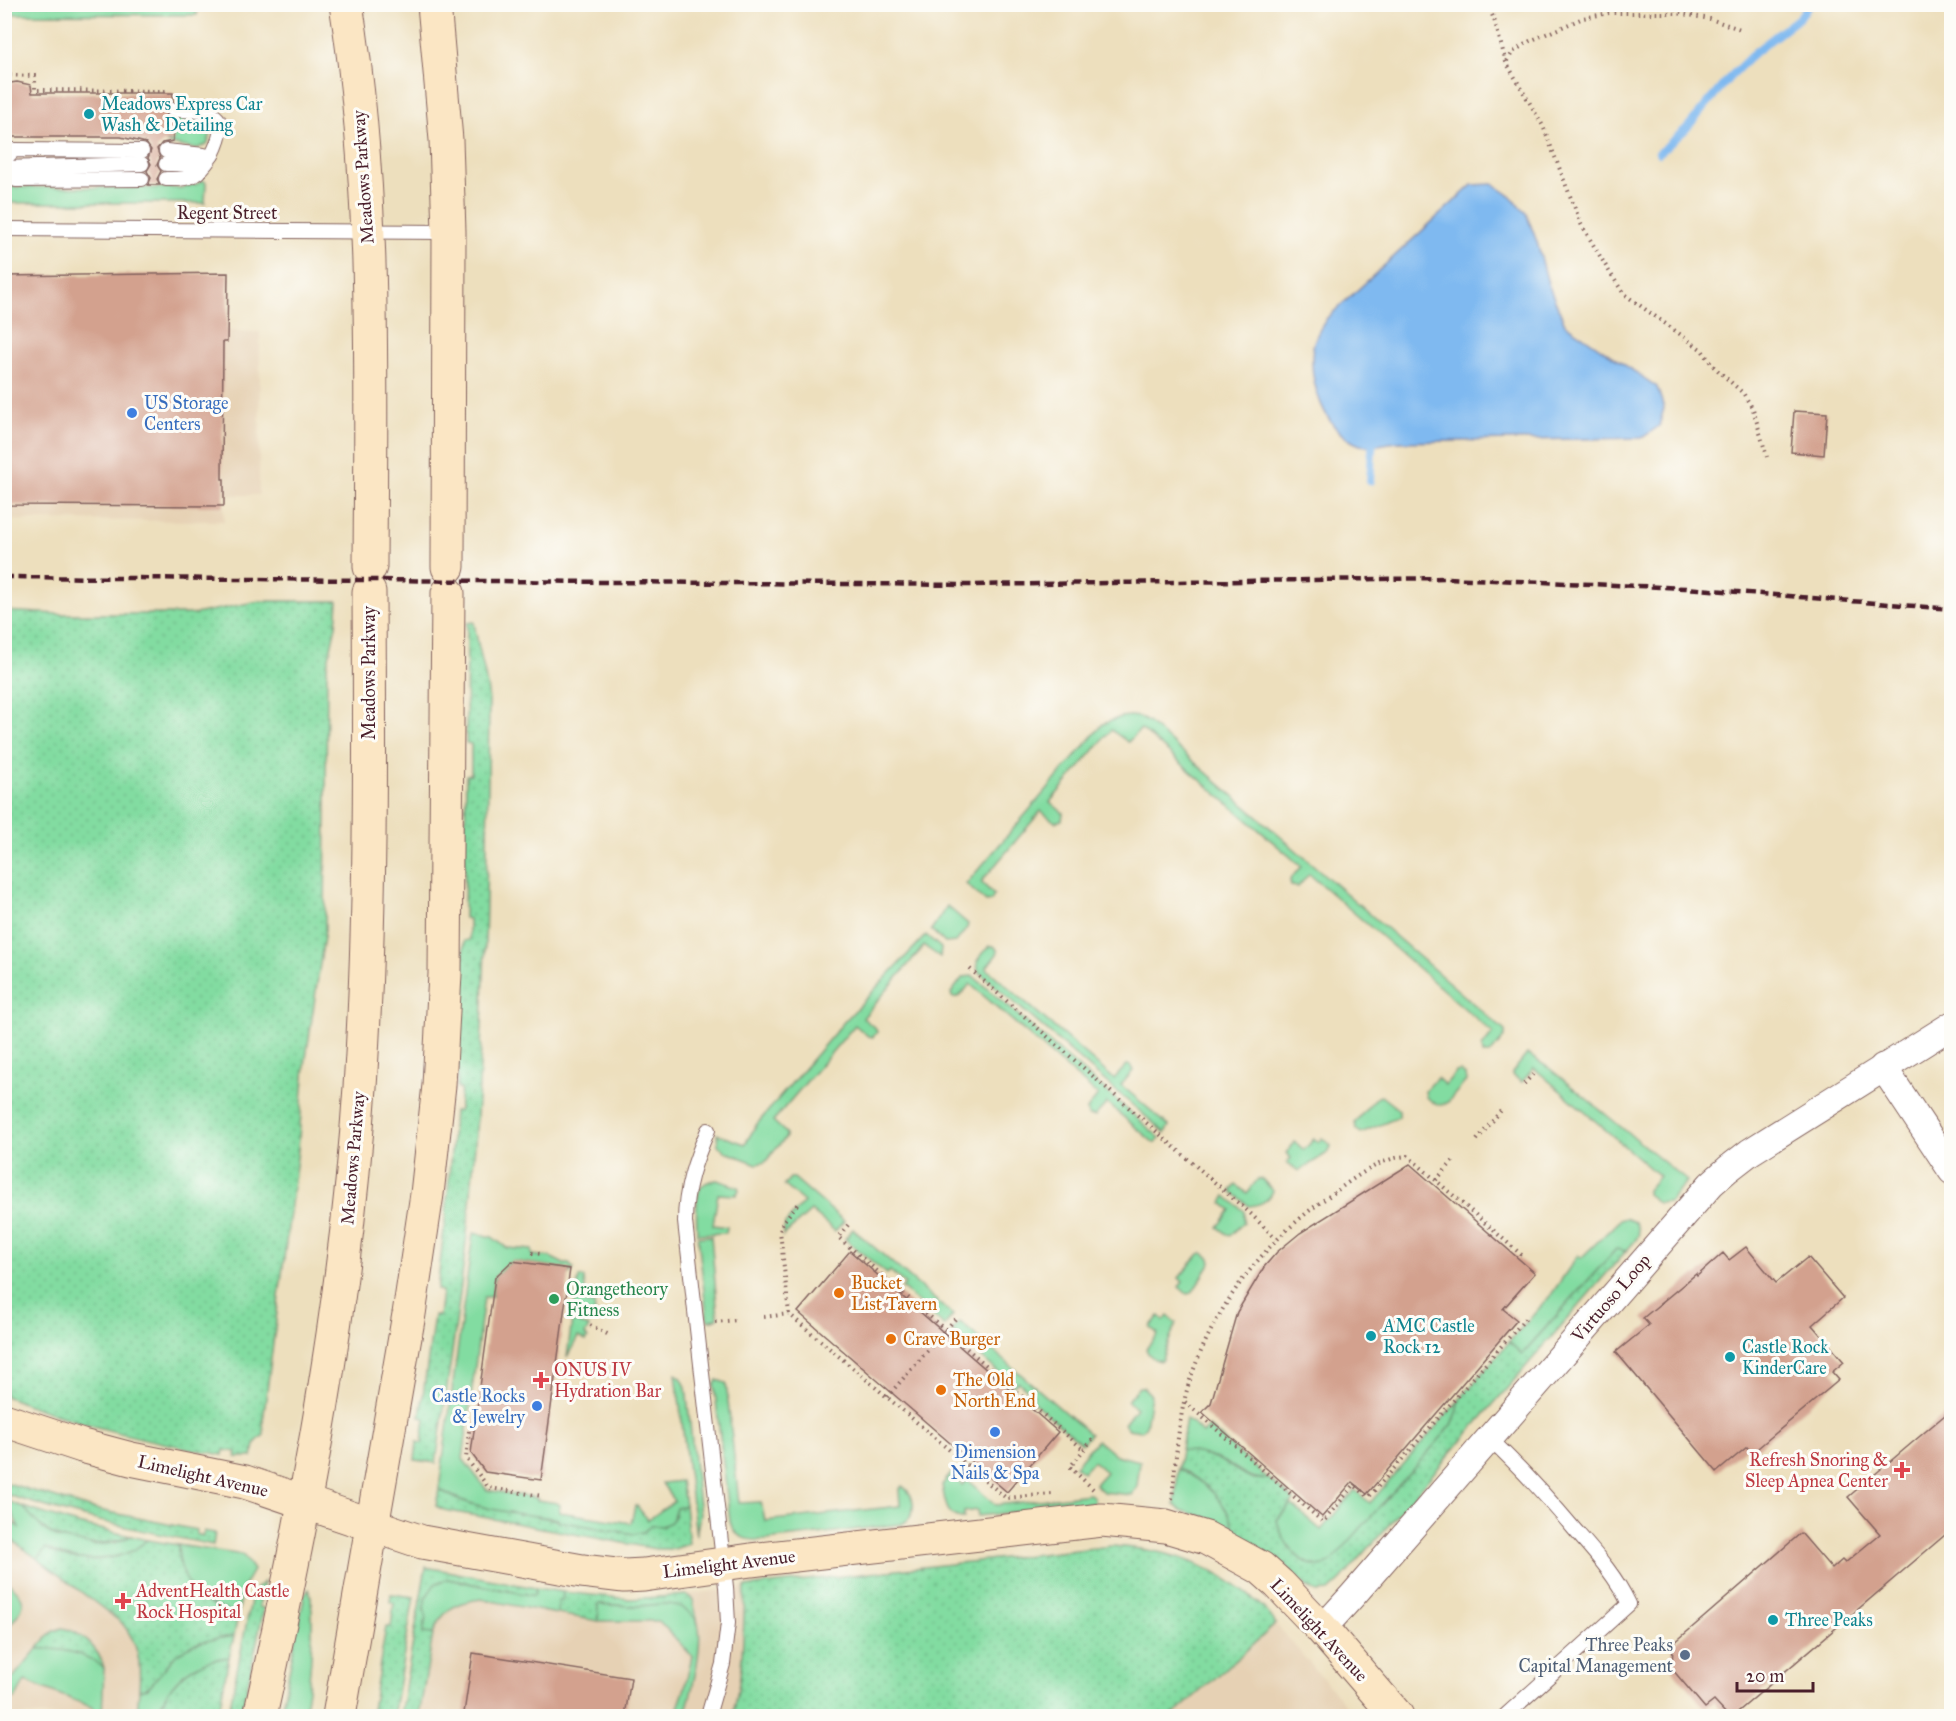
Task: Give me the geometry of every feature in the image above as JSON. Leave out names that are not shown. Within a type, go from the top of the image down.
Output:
[{"type":"main road","name":"Meadows Parkway","points":[[260,1716],[316,1449],[338,1299],[360,1089],[366,977],[371,355],[364,155],[346,4]]},
{"type":"main road","points":[[339,1716],[402,1358],[427,1194],[439,1085],[444,974],[449,232],[446,140],[434,4]]},
{"type":"main road","name":"Limelight Avenue","points":[[4,1420],[130,1459],[245,1482],[422,1542],[624,1576],[1102,1520],[1152,1523],[1206,1538],[1246,1559],[1279,1584],[1322,1629],[1397,1716]]},
{"type":"street","name":"Virtuoso Loop","points":[[1322,1629],[1719,1176],[1750,1152],[1952,1024]]},
{"type":"street","points":[[1883,1067],[1952,1172]]},
{"type":"lane","points":[[166,179],[190,178],[201,172],[212,155],[220,135],[217,117],[206,111],[173,110]]},
{"type":"lane","points":[[4,160],[15,150],[142,157],[4,168]]},
{"type":"lane","points":[[166,158],[187,164],[212,155]]},
{"type":"lane","points":[[4,173],[16,180],[142,179]]},
{"type":"lane","name":"Regent Street","points":[[4,229],[449,232]]},
{"type":"lane","points":[[708,1130],[689,1181],[685,1201],[685,1222],[728,1623],[723,1664],[708,1716]]},
{"type":"lane","points":[[1489,1438],[1522,1470],[1582,1538],[1620,1584],[1629,1604],[1505,1716]]},
{"type":"path","points":[[1487,4],[1506,62],[1543,126],[1581,224],[1607,268],[1624,294],[1702,350],[1713,366],[1743,393],[1753,410],[1767,457]]},
{"type":"path","points":[[1506,62],[1513,52],[1530,41],[1584,18],[1609,13],[1677,13],[1710,19],[1743,30]]},
{"type":"path","points":[[4,75],[35,76],[35,90],[174,91]]},
{"type":"path","points":[[970,969],[1251,1214],[1276,1239]]},
{"type":"path","points":[[1524,1084],[1535,1072]]},
{"type":"path","points":[[1477,1140],[1503,1108]]},
{"type":"path","points":[[1172,1502],[1185,1402],[1191,1378],[1211,1329],[1238,1284],[1276,1239],[1307,1210],[1355,1178],[1396,1156],[1408,1156],[1524,1257]]},
{"type":"path","points":[[1436,1180],[1455,1159]]},
{"type":"path","points":[[800,1201],[783,1222],[780,1231],[789,1314],[1006,1498],[1060,1493]]},
{"type":"path","points":[[848,1225],[838,1237],[1084,1450]]},
{"type":"path","points":[[531,1253],[543,1254]]},
{"type":"path","points":[[764,1317],[789,1314]]},
{"type":"path","points":[[887,1397],[956,1318]]},
{"type":"path","points":[[1185,1402],[1323,1522],[1354,1485],[1369,1497],[1526,1318]]},
{"type":"path","points":[[708,1323],[738,1320]]},
{"type":"path","points":[[590,1325],[609,1335]]},
{"type":"path","points":[[469,1431],[466,1458],[489,1488],[542,1496]]},
{"type":"path","points":[[1094,1437],[1070,1467],[1098,1493]]},
{"type":"path","points":[[1082,1490],[1093,1489]]},
{"type":"shaded area","name":"US Storage Centers","points":[[4,276],[227,331],[260,332],[259,495],[224,495],[224,521],[5,520]]},
{"type":"shaded area","name":"AdventHealth Castle Rock Hospital","points":[[4,1500],[77,1524],[147,1540],[243,1555],[253,1570],[243,1588],[217,1716],[5,1716]]},
{"type":"shaded area","points":[[426,1567],[536,1588],[630,1599],[662,1598],[745,1587],[738,1694],[732,1716],[400,1716]]},
{"type":"shaded area","points":[[1276,1624],[1355,1716],[1172,1716]]},
{"type":"green space","points":[[5,4],[197,5],[197,15],[5,14]]},
{"type":"green space","points":[[173,118],[197,118],[206,121],[211,133],[207,145],[195,149],[166,143],[173,141]]},
{"type":"green space","points":[[203,180],[206,183],[205,203],[5,203],[5,187],[181,188]]},
{"type":"green space","points":[[259,601],[338,601],[336,626],[327,666],[325,930],[305,1065],[298,1150],[263,1421],[264,1435],[256,1442],[252,1457],[236,1457],[237,1452],[224,1450],[223,1455],[112,1431],[5,1396],[4,611],[59,614],[195,614]]},
{"type":"green space","points":[[474,622],[489,702],[483,1009],[468,1226],[436,1463],[415,1460],[417,1442],[422,1443],[425,1418],[420,1417],[434,1315],[439,1316],[442,1291],[437,1290],[447,1205],[454,1111],[459,1111],[461,1089],[457,1088],[464,941],[469,940],[469,919],[464,918],[466,775],[471,774],[471,744],[466,743],[467,623]]},
{"type":"green space","points":[[1130,716],[1139,717],[1148,722],[1505,1031],[1505,1036],[1490,1054],[1483,1054],[1482,1047],[1493,1033],[1309,874],[1298,887],[1291,886],[1290,880],[1301,866],[1141,729],[1128,742],[1111,730],[1050,802],[1063,813],[1062,820],[1055,822],[1041,811],[981,882],[994,895],[991,901],[986,902],[966,884],[1103,724]]},
{"type":"green space","points":[[947,906],[968,924],[956,942],[945,943],[931,930]]},
{"type":"green space","points":[[926,935],[941,948],[940,957],[924,946],[863,1018],[876,1029],[877,1032],[873,1037],[868,1036],[855,1025],[773,1121],[786,1133],[786,1137],[765,1162],[757,1164],[726,1152],[718,1145],[717,1134],[745,1144],[757,1124],[843,1023]]},
{"type":"green space","points":[[989,946],[994,946],[998,951],[986,968],[1114,1079],[1127,1065],[1130,1065],[1133,1071],[1121,1085],[1169,1126],[1165,1133],[978,971],[977,961]]},
{"type":"green space","points":[[973,976],[1160,1138],[1156,1143],[1107,1103],[1095,1116],[1089,1116],[1087,1110],[1098,1095],[970,984],[959,997],[952,997],[951,993],[963,977]]},
{"type":"green space","points":[[1527,1054],[1549,1068],[1687,1181],[1669,1202],[1658,1203],[1647,1194],[1647,1190],[1659,1176],[1534,1068],[1522,1082],[1512,1075]]},
{"type":"green space","points":[[1460,1071],[1465,1075],[1466,1081],[1447,1103],[1437,1105],[1426,1097],[1425,1091],[1437,1078],[1445,1085],[1456,1072]]},
{"type":"green space","points":[[1381,1096],[1399,1110],[1399,1117],[1361,1133],[1356,1129],[1355,1122],[1376,1098]]},
{"type":"green space","points":[[1322,1138],[1331,1146],[1329,1152],[1299,1171],[1287,1163],[1291,1158],[1286,1153],[1295,1142],[1304,1150],[1314,1139],[1319,1142]]},
{"type":"green space","points":[[790,1178],[794,1178],[844,1221],[835,1231],[811,1211],[783,1236],[785,1224],[804,1202],[784,1185]]},
{"type":"green space","points":[[1258,1179],[1262,1179],[1273,1191],[1266,1200],[1260,1203],[1249,1206],[1231,1191],[1236,1185],[1247,1193]]},
{"type":"green space","points":[[717,1180],[738,1187],[739,1190],[736,1195],[718,1194],[713,1225],[727,1227],[726,1233],[697,1234],[698,1194],[703,1185]]},
{"type":"green space","points":[[1226,1196],[1244,1211],[1244,1222],[1230,1236],[1218,1227],[1231,1210],[1222,1203]]},
{"type":"green space","points":[[1625,1218],[1635,1222],[1638,1227],[1639,1231],[1635,1241],[1626,1251],[1616,1249],[1522,1354],[1509,1342],[1551,1295],[1578,1255],[1581,1258],[1620,1220]]},
{"type":"green space","points":[[853,1229],[953,1315],[944,1326],[902,1288],[905,1284],[890,1271],[887,1274],[845,1239]]},
{"type":"green space","points":[[473,1233],[492,1237],[507,1248],[532,1250],[532,1255],[550,1257],[569,1264],[574,1269],[569,1274],[569,1269],[512,1261],[495,1277],[492,1297],[484,1297],[463,1459],[487,1490],[557,1503],[560,1505],[559,1512],[631,1523],[635,1506],[648,1520],[674,1501],[662,1483],[681,1481],[685,1505],[676,1508],[671,1522],[662,1526],[652,1525],[643,1532],[634,1534],[481,1507],[439,1489]]},
{"type":"green space","points":[[711,1236],[718,1318],[709,1321],[698,1237]]},
{"type":"green space","points":[[1616,1249],[1626,1251],[1341,1580],[1329,1591],[1317,1592],[1308,1588],[1283,1564],[1235,1532],[1226,1509],[1209,1489],[1188,1473],[1178,1469],[1181,1450],[1197,1451],[1218,1459],[1251,1479],[1269,1479],[1294,1500],[1277,1520],[1314,1566],[1458,1410],[1459,1400],[1509,1342],[1522,1354]]},
{"type":"green space","points":[[1203,1253],[1210,1258],[1211,1263],[1192,1293],[1187,1294],[1179,1287],[1183,1282],[1179,1278],[1199,1254]]},
{"type":"green space","points":[[579,1277],[584,1278],[586,1303],[594,1303],[595,1313],[593,1313],[592,1321],[582,1315],[573,1314]]},
{"type":"green space","points":[[1159,1316],[1164,1321],[1168,1316],[1176,1323],[1161,1361],[1152,1357],[1146,1349],[1158,1334],[1150,1327]]},
{"type":"green space","points":[[572,1321],[589,1327],[585,1335],[588,1338],[586,1341],[578,1337],[567,1357]]},
{"type":"green space","points":[[960,1322],[1090,1434],[1082,1444],[1031,1400],[1034,1395],[1018,1382],[1014,1386],[952,1331]]},
{"type":"green space","points":[[676,1374],[686,1387],[700,1515],[696,1536]]},
{"type":"green space","points":[[717,1380],[726,1383],[739,1503],[761,1502],[765,1521],[900,1506],[899,1490],[902,1486],[912,1500],[911,1516],[902,1524],[767,1540],[739,1536],[730,1522],[714,1384]]},
{"type":"green space","points":[[1139,1387],[1143,1387],[1151,1395],[1146,1426],[1141,1431],[1128,1429],[1124,1424],[1136,1408],[1127,1401]]},
{"type":"green space","points":[[1459,1400],[1452,1425],[1330,1563],[1320,1566],[1311,1565],[1296,1555],[1284,1538],[1277,1520],[1291,1504],[1321,1530],[1355,1490],[1370,1503]]},
{"type":"green space","points":[[1186,1418],[1203,1433],[1209,1427],[1269,1479],[1250,1477],[1215,1458],[1181,1450]]},
{"type":"green space","points":[[1097,1440],[1115,1455],[1140,1461],[1137,1486],[1132,1495],[1103,1492],[1095,1484],[1106,1472],[1093,1461],[1083,1472],[1075,1466]]},
{"type":"green space","points":[[1178,1469],[1197,1479],[1214,1494],[1227,1512],[1235,1532],[1208,1518],[1180,1510],[1175,1505]]},
{"type":"green space","points":[[954,1470],[960,1475],[956,1480],[962,1485],[967,1480],[996,1505],[1090,1494],[1094,1497],[1094,1503],[978,1516],[977,1510],[964,1512],[964,1518],[958,1517],[949,1512],[942,1485]]},
{"type":"green space","points":[[4,1482],[89,1508],[197,1530],[196,1534],[203,1536],[204,1531],[215,1533],[213,1545],[56,1510],[5,1494]]},
{"type":"green space","points":[[439,1489],[457,1499],[480,1506],[634,1534],[673,1518],[676,1508],[685,1505],[689,1544],[674,1549],[656,1549],[444,1510],[436,1506]]},
{"type":"green space","points":[[5,1500],[23,1507],[43,1529],[58,1538],[93,1545],[115,1543],[131,1536],[147,1540],[132,1551],[100,1559],[66,1556],[46,1548],[38,1559],[5,1535],[5,1518],[19,1527]]},
{"type":"green space","points":[[23,1507],[77,1524],[131,1536],[101,1543],[86,1544],[72,1541],[58,1537],[45,1529],[33,1520]]},
{"type":"green space","points":[[147,1540],[178,1545],[179,1562],[203,1600],[217,1608],[238,1614],[234,1636],[204,1643],[182,1652],[171,1660],[150,1686],[139,1690],[138,1654],[122,1623],[38,1559],[46,1548],[66,1557],[100,1559],[132,1551]]},
{"type":"green space","points":[[178,1545],[243,1555],[253,1570],[243,1588],[238,1614],[213,1605],[194,1591],[182,1571]]},
{"type":"green space","points":[[1112,1546],[1165,1553],[1212,1571],[1257,1602],[1276,1624],[1172,1716],[732,1716],[741,1669],[745,1587]]},
{"type":"green space","points":[[426,1567],[536,1588],[534,1596],[447,1579],[435,1584],[424,1607],[426,1617],[423,1632],[433,1634],[419,1716],[400,1716]]},
{"type":"green space","points":[[447,1579],[534,1596],[536,1588],[563,1592],[562,1601],[558,1601],[557,1614],[481,1599],[472,1600],[457,1605],[446,1613],[433,1634],[423,1633],[426,1597],[435,1584]]},
{"type":"green space","points":[[5,1580],[19,1594],[23,1605],[5,1631]]},
{"type":"green space","points":[[264,1582],[259,1607],[264,1608],[241,1716],[228,1716],[252,1595]]},
{"type":"green space","points":[[309,1589],[312,1639],[304,1716],[280,1716],[305,1593]]},
{"type":"green space","points":[[563,1592],[630,1599],[687,1595],[693,1600],[698,1624],[678,1607],[664,1605],[600,1604],[598,1621],[557,1614],[558,1601],[562,1601]]},
{"type":"green space","points":[[391,1594],[414,1597],[393,1716],[371,1716],[386,1627],[391,1627],[394,1603],[390,1602]]},
{"type":"green space","points":[[599,1604],[637,1606],[669,1604],[681,1607],[694,1617],[699,1633],[698,1657],[684,1716],[675,1716],[684,1691],[692,1656],[659,1621],[598,1621]]},
{"type":"green space","points":[[62,1628],[76,1633],[89,1642],[104,1668],[72,1653],[37,1649],[52,1632]]},
{"type":"green space","points":[[234,1636],[229,1657],[203,1663],[183,1675],[168,1693],[156,1716],[137,1716],[139,1690],[148,1688],[176,1655],[192,1645]]},
{"type":"green space","points":[[37,1649],[72,1652],[104,1668],[102,1716],[91,1716],[94,1708],[25,1681],[15,1699],[5,1696],[6,1686]]},
{"type":"green space","points":[[229,1657],[218,1716],[156,1716],[168,1693],[183,1675],[203,1663]]},
{"type":"water","points":[[1493,184],[1508,194],[1526,213],[1537,242],[1548,284],[1565,324],[1657,387],[1664,408],[1659,426],[1642,438],[1397,442],[1364,446],[1347,438],[1328,417],[1316,390],[1312,360],[1315,339],[1327,318],[1472,185]]},
{"type":"building","name":"Meadows Express Car Wash & Detailing","points":[[17,82],[31,85],[32,93],[173,93],[173,101],[166,105],[164,110],[168,117],[173,119],[173,141],[162,143],[157,149],[160,158],[157,165],[161,171],[157,179],[160,185],[148,185],[151,178],[147,171],[151,164],[148,158],[151,150],[146,143],[121,137],[4,137],[4,84]]},
{"type":"building","name":"US Storage Centers","points":[[228,273],[227,342],[223,342],[222,479],[224,479],[224,506],[4,505],[4,276]]},
{"type":"building","points":[[1794,411],[1827,413],[1824,455],[1791,452]]},
{"type":"building","name":"AMC Castle Rock 12","points":[[1410,1164],[1535,1273],[1503,1309],[1517,1320],[1367,1494],[1352,1482],[1322,1517],[1202,1412],[1211,1403],[1237,1312],[1264,1267],[1277,1252],[1300,1233]]},
{"type":"building","name":"Castle Rock KinderCare","points":[[1746,1247],[1776,1283],[1808,1257],[1843,1298],[1812,1325],[1844,1362],[1832,1372],[1839,1380],[1752,1453],[1747,1447],[1717,1472],[1616,1352],[1649,1325],[1643,1318],[1696,1274],[1697,1276],[1723,1253],[1729,1260]]},
{"type":"building","points":[[850,1251],[1058,1432],[1007,1492],[798,1312]]},
{"type":"building","points":[[512,1261],[570,1269],[541,1480],[485,1472],[471,1453],[495,1277]]},
{"type":"building","name":"Three Peaks","points":[[1952,1409],[1952,1529],[1733,1716],[1728,1716],[1714,1701],[1705,1708],[1672,1669],[1673,1644],[1801,1533],[1832,1569],[1842,1560],[1845,1563],[1880,1534],[1848,1497]]},
{"type":"building","points":[[473,1653],[631,1678],[625,1716],[487,1716],[464,1713]]},
{"type":"waterway","points":[[1659,153],[1686,129],[1729,78],[1755,52],[1799,18],[1810,4]]},
{"type":"waterway","points":[[1370,481],[1373,435]]},
{"type":"railway","points":[[4,577],[973,585],[1446,578],[1686,588],[1952,609]]},
{"type":"place","name":"Meadows Express Car Wash & Detailing","points":[[89,114]]},
{"type":"place","name":"US Storage Centers","points":[[132,413]]},
{"type":"place","name":"Bucket List Tavern","points":[[839,1293]]},
{"type":"place","name":"Orangetheory Fitness","points":[[554,1299]]},
{"type":"place","name":"AMC Castle Rock 12","points":[[1371,1336]]},
{"type":"place","name":"Crave Burger","points":[[891,1339]]},
{"type":"place","name":"Castle Rock KinderCare","points":[[1730,1357]]},
{"type":"place","name":"ONUS IV Hydration Bar","points":[[541,1380]]},
{"type":"place","name":"The Old North End","points":[[941,1390]]},
{"type":"place","name":"Castle Rocks & Jewelry","points":[[537,1406]]},
{"type":"place","name":"Dimension Nails & Spa","points":[[995,1432]]},
{"type":"place","name":"Refresh Snoring & Sleep Apnea Center","points":[[1902,1470]]},
{"type":"place","name":"AdventHealth Castle Rock Hospital","points":[[123,1601]]},
{"type":"place","name":"Three Peaks","points":[[1773,1620]]},
{"type":"place","name":"Three Peaks Capital Management","points":[[1685,1655]]}]
